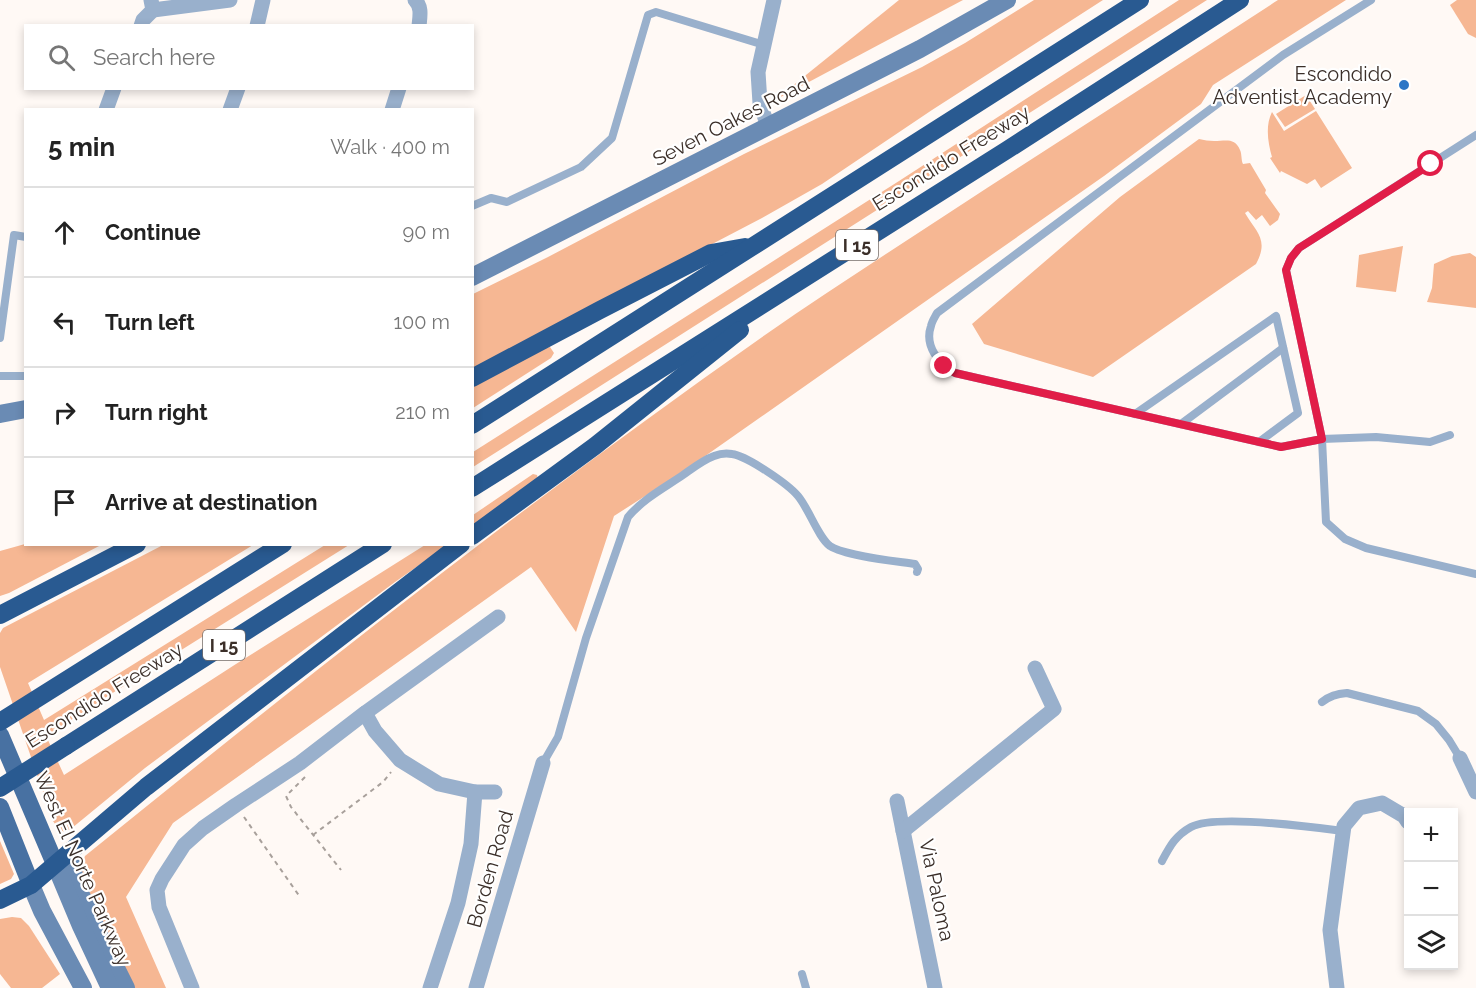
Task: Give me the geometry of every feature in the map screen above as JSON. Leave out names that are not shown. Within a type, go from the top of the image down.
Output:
[{"type":"highway","name":"Escondido Freeway","points":[[474,424],[1140,0]]},
{"type":"highway","name":"Escondido Freeway","points":[[474,487],[1240,0]]},
{"type":"highway","points":[[474,377],[711,252],[753,246]]},
{"type":"highway","points":[[474,535],[613,432],[802,279]]},
{"type":"highway","points":[[0,615],[133,546]]},
{"type":"highway","name":"Escondido Freeway","points":[[0,722],[280,546]]},
{"type":"highway","name":"Escondido Freeway","points":[[0,788],[380,546]]},
{"type":"highway","points":[[0,900],[31,885],[173,766],[458,546]]},
{"type":"main road","name":"West El Norte Parkway","points":[[0,735],[55,864]]},
{"type":"main road","points":[[0,807],[31,885]]},
{"type":"street","points":[[142,24],[152,5],[230,0]]},
{"type":"street","points":[[257,24],[263,0]]},
{"type":"street","points":[[415,0],[420,10],[419,24]]},
{"type":"street","points":[[768,128],[760,103],[758,72],[774,0]]},
{"type":"street","name":"Seven Oakes Road","points":[[474,276],[768,128],[920,49],[1007,0]]},
{"type":"street","points":[[107,108],[113,90]]},
{"type":"street","points":[[231,108],[237,90]]},
{"type":"street","points":[[393,108],[398,90]]},
{"type":"street","points":[[0,414],[24,410]]},
{"type":"street","points":[[192,988],[159,907],[158,890],[162,879],[184,845],[203,828],[300,763],[498,617]]},
{"type":"street","points":[[903,831],[1054,709],[1035,668]]},
{"type":"street","points":[[365,713],[375,731],[400,760],[439,784],[475,792],[495,792]]},
{"type":"street","points":[[1460,758],[1476,792]]},
{"type":"street","name":"Borden Road","points":[[476,988],[543,762]]},
{"type":"street","points":[[430,988],[458,903],[471,844],[475,792]]},
{"type":"street","name":"Via Paloma","points":[[897,801],[935,988]]},
{"type":"street","points":[[1337,988],[1330,930],[1344,826],[1359,808],[1382,803],[1404,816]]},
{"type":"street","points":[[70,851],[75,882],[126,988]]},
{"type":"street","name":"West El Norte Parkway","points":[[55,864],[110,988]]},
{"type":"street","points":[[31,885],[42,911],[83,988]]},
{"type":"lane","points":[[1371,0],[1283,55],[937,313],[930,326],[928,338],[944,366],[955,373],[1281,447],[1322,439],[1376,437],[1430,442],[1450,435]]},
{"type":"lane","points":[[474,205],[491,198],[507,202],[581,167],[612,138],[648,15],[656,12],[765,45]]},
{"type":"lane","points":[[1476,135],[1299,248],[1291,258],[1286,270],[1322,439],[1326,522],[1345,539],[1366,548],[1476,574]]},
{"type":"lane","points":[[0,338],[14,235],[24,237]]},
{"type":"lane","points":[[1136,414],[1276,316],[1298,413],[1259,441]]},
{"type":"lane","points":[[1181,424],[1283,348]]},
{"type":"lane","points":[[0,376],[24,376]]},
{"type":"lane","points":[[543,762],[558,737],[586,638],[628,517],[645,500],[716,455],[733,454],[747,460],[796,494],[808,509],[821,535],[829,545],[843,552],[915,564],[917,572]]},
{"type":"lane","points":[[1322,702],[1328,697],[1347,693],[1418,711],[1436,724],[1460,758]]},
{"type":"lane","points":[[1162,861],[1173,841],[1193,826],[1216,821],[1295,825],[1343,831]]},
{"type":"lane","points":[[802,974],[806,988]]},
{"type":"path","points":[[313,835],[383,782],[400,760]]},
{"type":"path","points":[[300,763],[305,777],[286,796],[291,807],[341,870]]},
{"type":"path","points":[[236,805],[300,897]]},
{"type":"shaded area","points":[[899,0],[963,0],[775,100]]},
{"type":"shaded area","points":[[1034,0],[1103,0],[822,184],[762,218],[474,368],[474,294],[744,154],[922,67]]},
{"type":"shaded area","points":[[1179,0],[1207,0],[474,466],[474,451]]},
{"type":"shaded area","points":[[1278,0],[1346,0],[1213,85],[1201,104],[1104,176],[681,473],[614,516],[576,632],[531,567],[173,823],[126,897],[166,988],[133,988],[81,879],[80,869],[85,856],[420,590],[678,397],[848,279]]},
{"type":"shaded area","points":[[1457,0],[1476,0],[1476,38],[1468,34],[1450,5]]},
{"type":"shaded area","points":[[1306,95],[1315,109],[1285,127],[1276,114]]},
{"type":"shaded area","points":[[1316,111],[1352,168],[1321,188],[1315,179],[1307,184],[1281,171],[1280,173],[1270,158],[1272,157],[1268,134],[1268,123],[1272,112],[1284,131]]},
{"type":"shaded area","points":[[1199,139],[1235,143],[1241,152],[1243,164],[1250,163],[1266,190],[1265,193],[1280,214],[1278,220],[1270,226],[1262,215],[1256,220],[1248,211],[1245,213],[1260,237],[1260,256],[1256,264],[1093,377],[984,344],[972,324],[1120,197]]},
{"type":"shaded area","points":[[1403,246],[1396,292],[1356,287],[1359,255]]},
{"type":"shaded area","points":[[1470,253],[1476,257],[1476,308],[1427,302],[1432,288],[1434,264],[1452,256]]},
{"type":"shaded area","points":[[550,347],[554,353],[551,358],[474,407],[474,385],[544,348]]},
{"type":"shaded area","points":[[533,474],[537,475],[538,479],[474,526],[474,514]]},
{"type":"shaded area","points":[[24,544],[99,546],[0,596],[0,551]]},
{"type":"shaded area","points":[[161,546],[251,546],[28,683],[44,720],[323,546],[347,546],[51,733],[47,738],[64,775],[423,546],[447,546],[145,768],[65,832],[59,830],[53,821],[0,667],[0,633],[3,628]]},
{"type":"shaded area","points":[[0,841],[14,874],[11,879],[0,884]]},
{"type":"shaded area","points":[[21,918],[29,926],[60,974],[42,988],[11,988],[0,974],[0,919]]},
{"type":"place","name":"Escondido Adventist Academy","points":[[1404,85]]},
{"type":"route","points":[[944,366],[955,373],[1281,447],[1322,439],[1286,270],[1291,258],[1299,248],[1431,164]]}]
